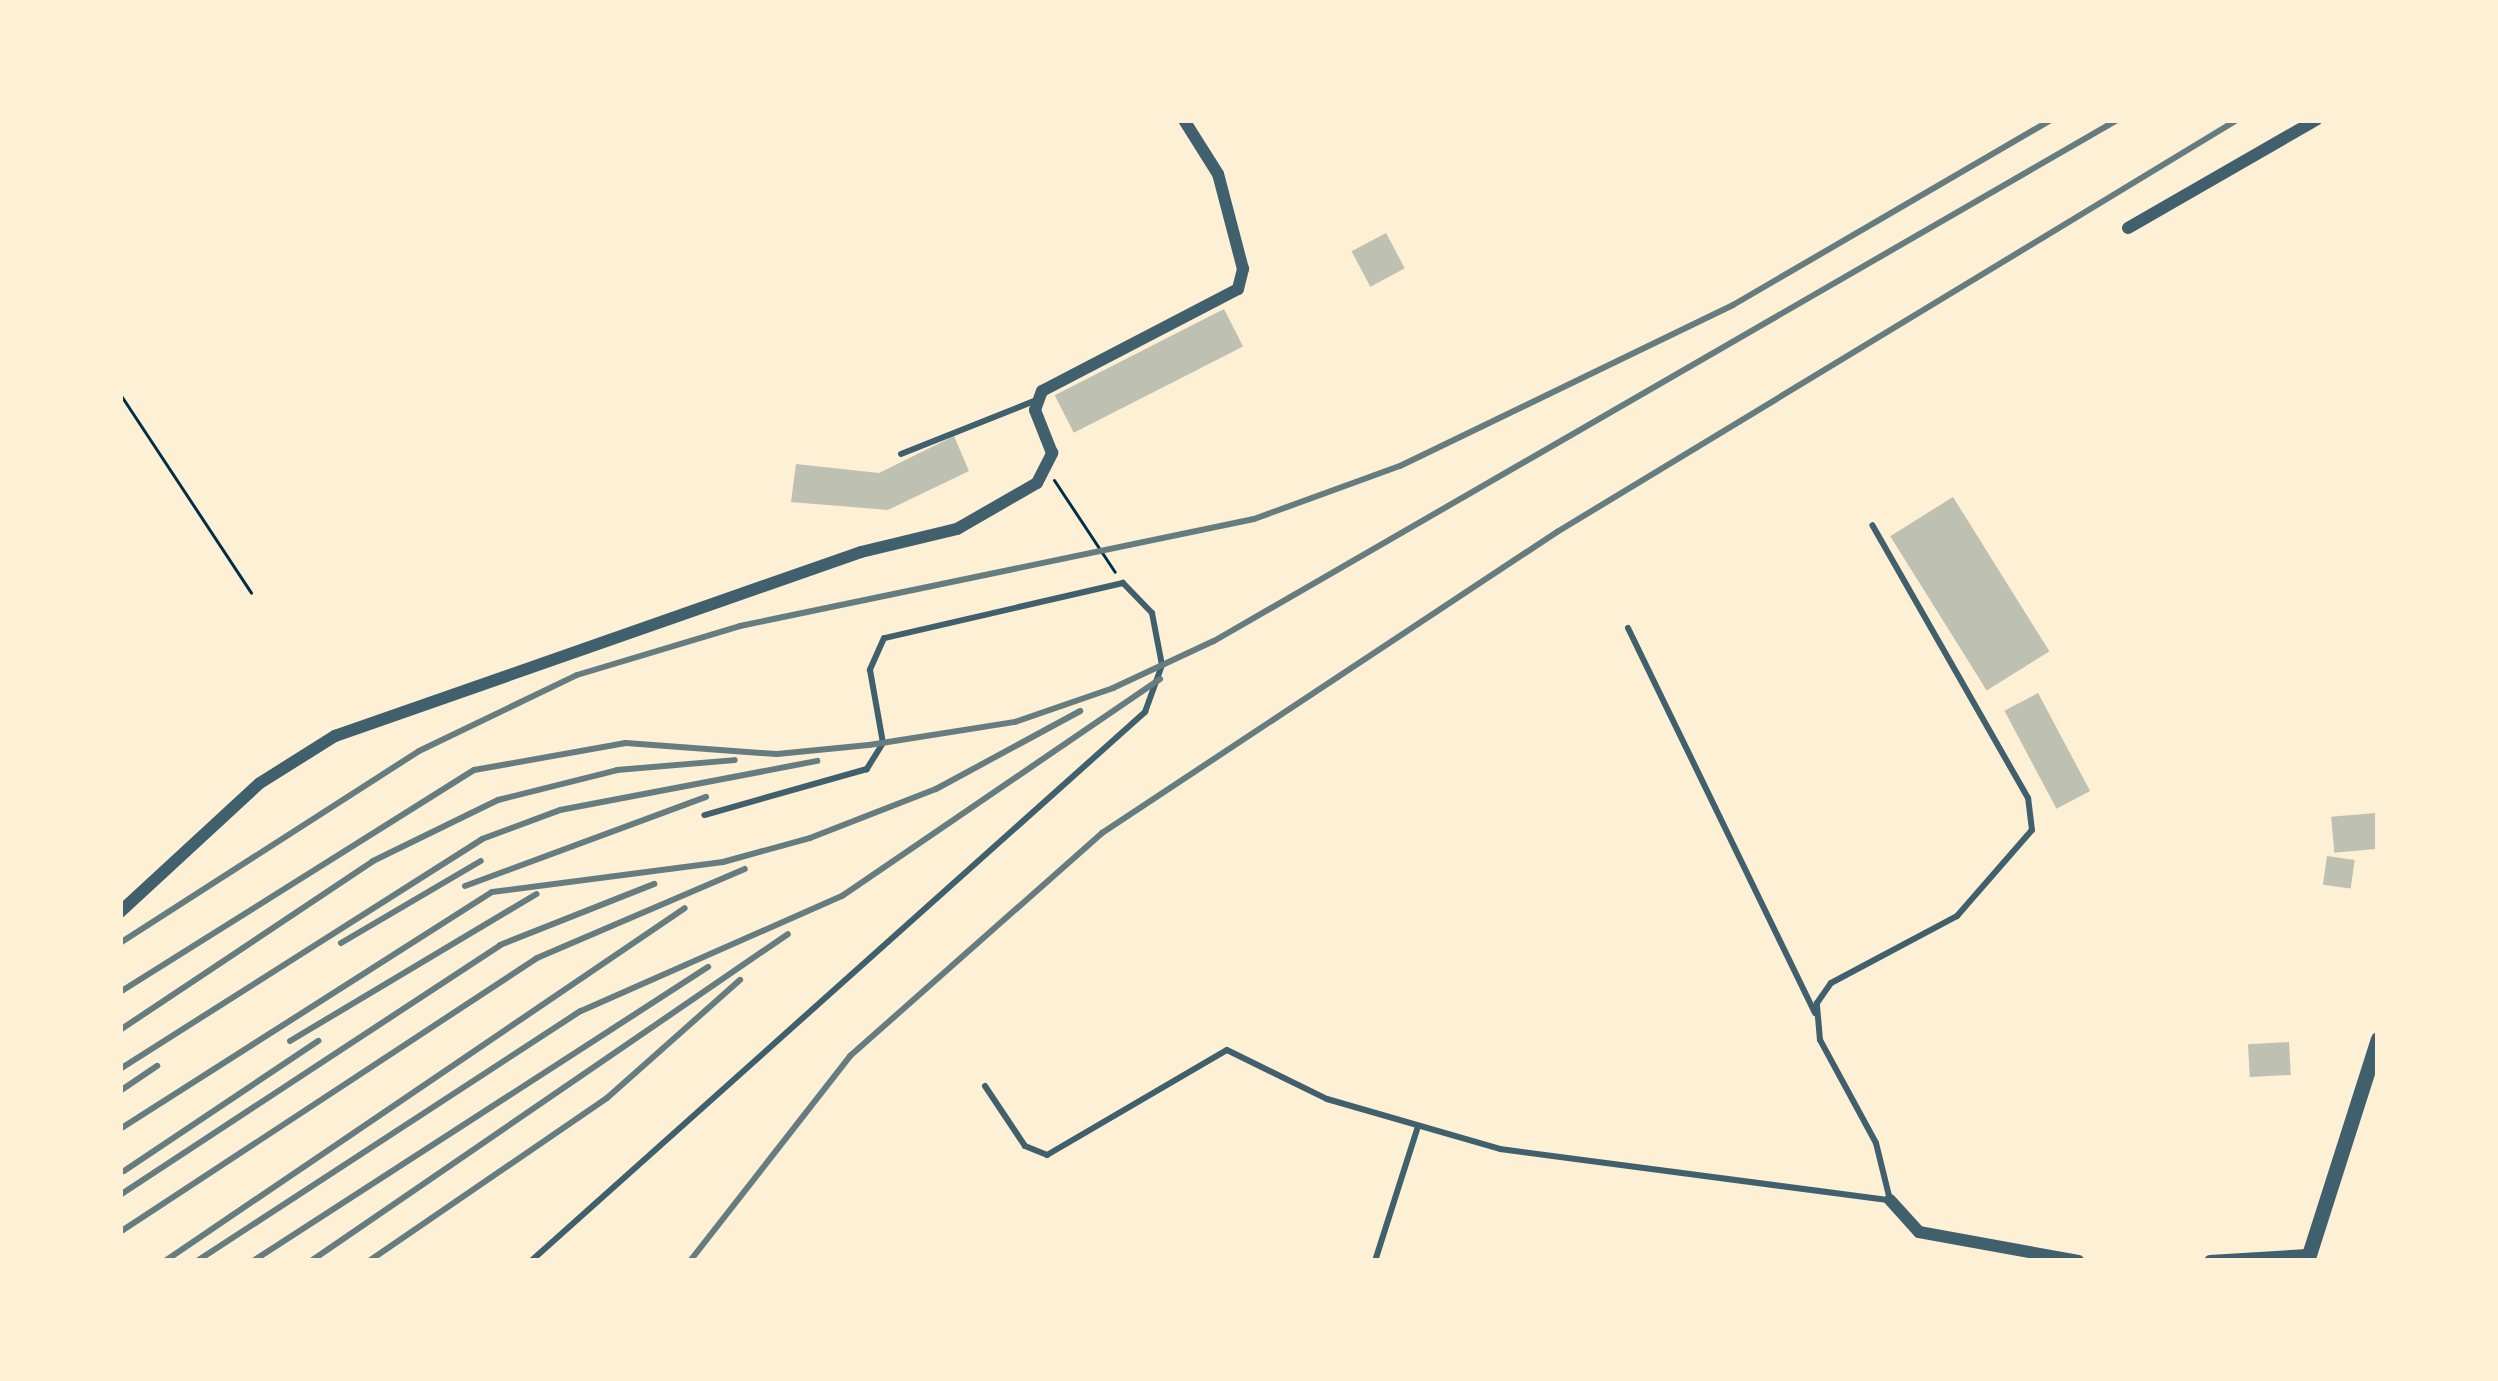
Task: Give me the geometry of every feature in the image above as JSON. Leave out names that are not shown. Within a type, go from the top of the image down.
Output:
[{"type":"street","points":[[120,912],[260,783],[335,736],[861,552],[957,529],[1049,473],[1034,401],[1238,289],[1218,174],[1184,120]]},
{"type":"street","points":[[2128,228],[2316,120]]},
{"type":"street","points":[[2210,1261],[2307,1258],[2378,1039]]},
{"type":"street","points":[[1891,1200],[1919,1232],[2078,1261]]},
{"type":"lane","points":[[901,454],[1034,401]]},
{"type":"lane","points":[[1815,1013],[1831,983],[1957,916],[2032,830],[2028,798],[1872,525]]},
{"type":"lane","points":[[534,1259],[1145,712],[1163,645],[1152,613],[1123,583],[884,638],[870,670],[883,743],[867,769],[704,815]]},
{"type":"lane","points":[[1628,628],[1815,1013],[1891,1200]]},
{"type":"lane","points":[[985,1086],[1025,1146],[1047,1155],[1227,1050],[1417,1129],[1891,1200]]},
{"type":"lane","points":[[1375,1261],[1417,1129]]},
{"type":"path","points":[[120,394],[251,593]]},
{"type":"path","points":[[1049,473],[1123,583]]},
{"type":"building","points":[[1386,233],[1405,268],[1370,287],[1352,251]]},
{"type":"building","points":[[1224,309],[1243,346],[1074,433],[1055,395]]},
{"type":"building","points":[[954,436],[969,471],[888,510],[791,502],[796,464],[879,473]]},
{"type":"building","points":[[1953,497],[2049,651],[1987,691],[1890,536]]},
{"type":"building","points":[[2038,693],[2090,791],[2057,809],[2004,711]]},
{"type":"building","points":[[2375,813],[2378,849],[2334,853],[2331,817]]},
{"type":"building","points":[[2327,856],[2355,860],[2351,889],[2323,885]]},
{"type":"building","points":[[2289,1042],[2291,1075],[2250,1077],[2248,1044]]},
{"type":"railway","points":[[120,943],[419,751],[577,675],[740,626],[1254,519],[1400,466],[1733,305],[2051,120]]},
{"type":"railway","points":[[120,992],[474,770],[626,743],[777,754],[869,745],[1015,722],[1113,688],[1214,641],[2117,120]]},
{"type":"railway","points":[[690,1261],[850,1056],[1102,833],[1557,532],[2237,120]]},
{"type":"railway","points":[[197,1261],[581,1011],[842,896],[1160,679]]},
{"type":"railway","points":[[120,1129],[492,892],[723,862],[810,838],[936,789],[1080,711]]},
{"type":"railway","points":[[120,1030],[373,861],[498,800],[617,770],[735,760]]},
{"type":"railway","points":[[120,1069],[482,839],[560,810],[817,761]]},
{"type":"railway","points":[[465,886],[706,797]]},
{"type":"railway","points":[[341,943],[481,861]]},
{"type":"railway","points":[[120,1232],[537,958],[745,869]]},
{"type":"railway","points":[[120,1195],[500,945],[654,884]]},
{"type":"railway","points":[[290,1041],[537,894]]},
{"type":"railway","points":[[165,1261],[685,908]]},
{"type":"railway","points":[[311,1261],[788,934]]},
{"type":"railway","points":[[253,1261],[708,967]]},
{"type":"railway","points":[[369,1261],[607,1098],[740,980]]},
{"type":"railway","points":[[124,1171],[318,1041]]},
{"type":"railway","points":[[120,1091],[157,1066]]}]
